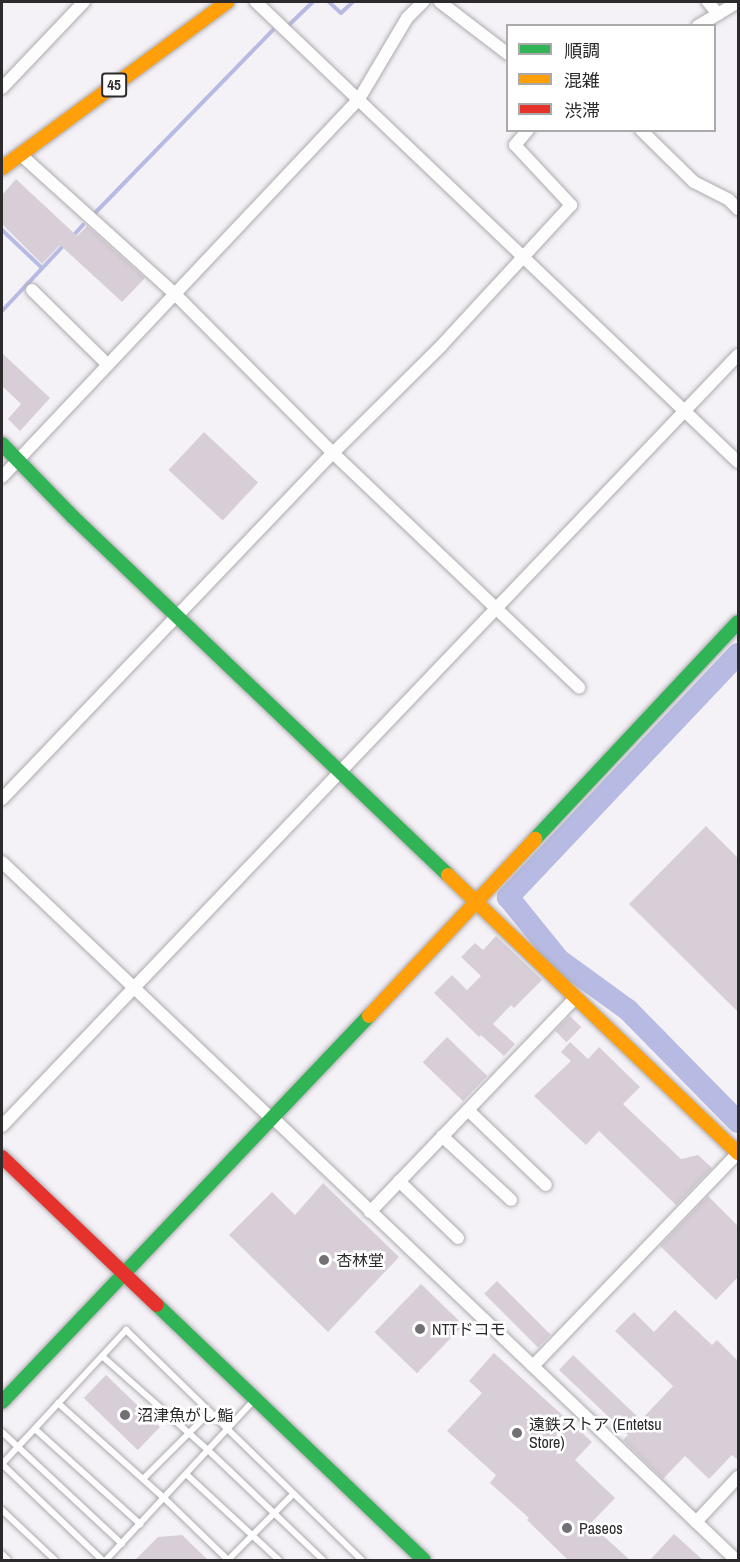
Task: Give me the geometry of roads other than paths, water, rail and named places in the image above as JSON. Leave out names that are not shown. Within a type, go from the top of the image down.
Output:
[{"type":"street","points":[[2,88],[84,2]]},
{"type":"street","name":"45","points":[[2,168],[227,2]]},
{"type":"street","points":[[256,2],[738,462]]},
{"type":"street","points":[[2,477],[16,459],[359,99],[407,18],[423,2]]},
{"type":"street","points":[[440,2],[506,53]]},
{"type":"street","points":[[708,2],[718,14]]},
{"type":"street","points":[[701,24],[738,2]]},
{"type":"street","points":[[2,800],[333,453],[441,346],[571,205],[515,145],[526,132]]},
{"type":"street","points":[[643,132],[694,182],[729,200],[738,209]]},
{"type":"street","points":[[20,154],[174,293],[333,453],[579,687]]},
{"type":"street","points":[[32,290],[107,364]]},
{"type":"street","points":[[2,1126],[134,985],[738,355]]},
{"type":"street","points":[[2,444],[177,616],[738,1153],[533,1366]]},
{"type":"street","points":[[2,1402],[276,1122],[628,736],[738,622]]},
{"type":"street","points":[[2,862],[134,985],[736,1560]]},
{"type":"street","points":[[370,1212],[576,997]]},
{"type":"street","points":[[468,1110],[546,1185]]},
{"type":"street","points":[[442,1136],[511,1200]]},
{"type":"street","points":[[2,1157],[422,1560]]},
{"type":"street","points":[[399,1181],[458,1238]]},
{"type":"street","points":[[696,1522],[738,1477]]},
{"type":"lane","points":[[102,1560],[2,1464],[126,1330],[362,1560]]},
{"type":"lane","points":[[102,1356],[208,1450],[323,1560]]},
{"type":"lane","points":[[106,1560],[254,1400]]},
{"type":"lane","points":[[58,1403],[164,1498],[228,1560],[293,1494]]},
{"type":"lane","points":[[143,1479],[190,1435],[210,1412]]},
{"type":"lane","points":[[35,1429],[140,1524]]},
{"type":"lane","points":[[2,1432],[122,1544]]},
{"type":"lane","points":[[186,1474],[279,1560]]},
{"type":"lane","points":[[2,1510],[55,1560]]},
{"type":"lane","points":[[2,1554],[8,1560]]},
{"type":"waterway","points":[[290,24],[313,2]]},
{"type":"waterway","points":[[329,2],[341,13],[353,2]]},
{"type":"waterway","points":[[95,213],[273,30]]},
{"type":"waterway","points":[[73,236],[83,225]]},
{"type":"waterway","points":[[2,230],[42,268]]},
{"type":"waterway","points":[[2,311],[65,244]]},
{"type":"waterway","points":[[738,654],[508,897],[559,960],[628,1010],[738,1122]]},
{"type":"place","name":"杏林堂","points":[[324,1260]]},
{"type":"place","name":"NTTドコモ","points":[[420,1329]]},
{"type":"place","name":"沼津魚がし鮨","points":[[125,1415]]},
{"type":"place","name":"遠鉄ストア (Entetsu Store)","points":[[517,1433]]},
{"type":"place","name":"Paseos","points":[[567,1528]]}]
